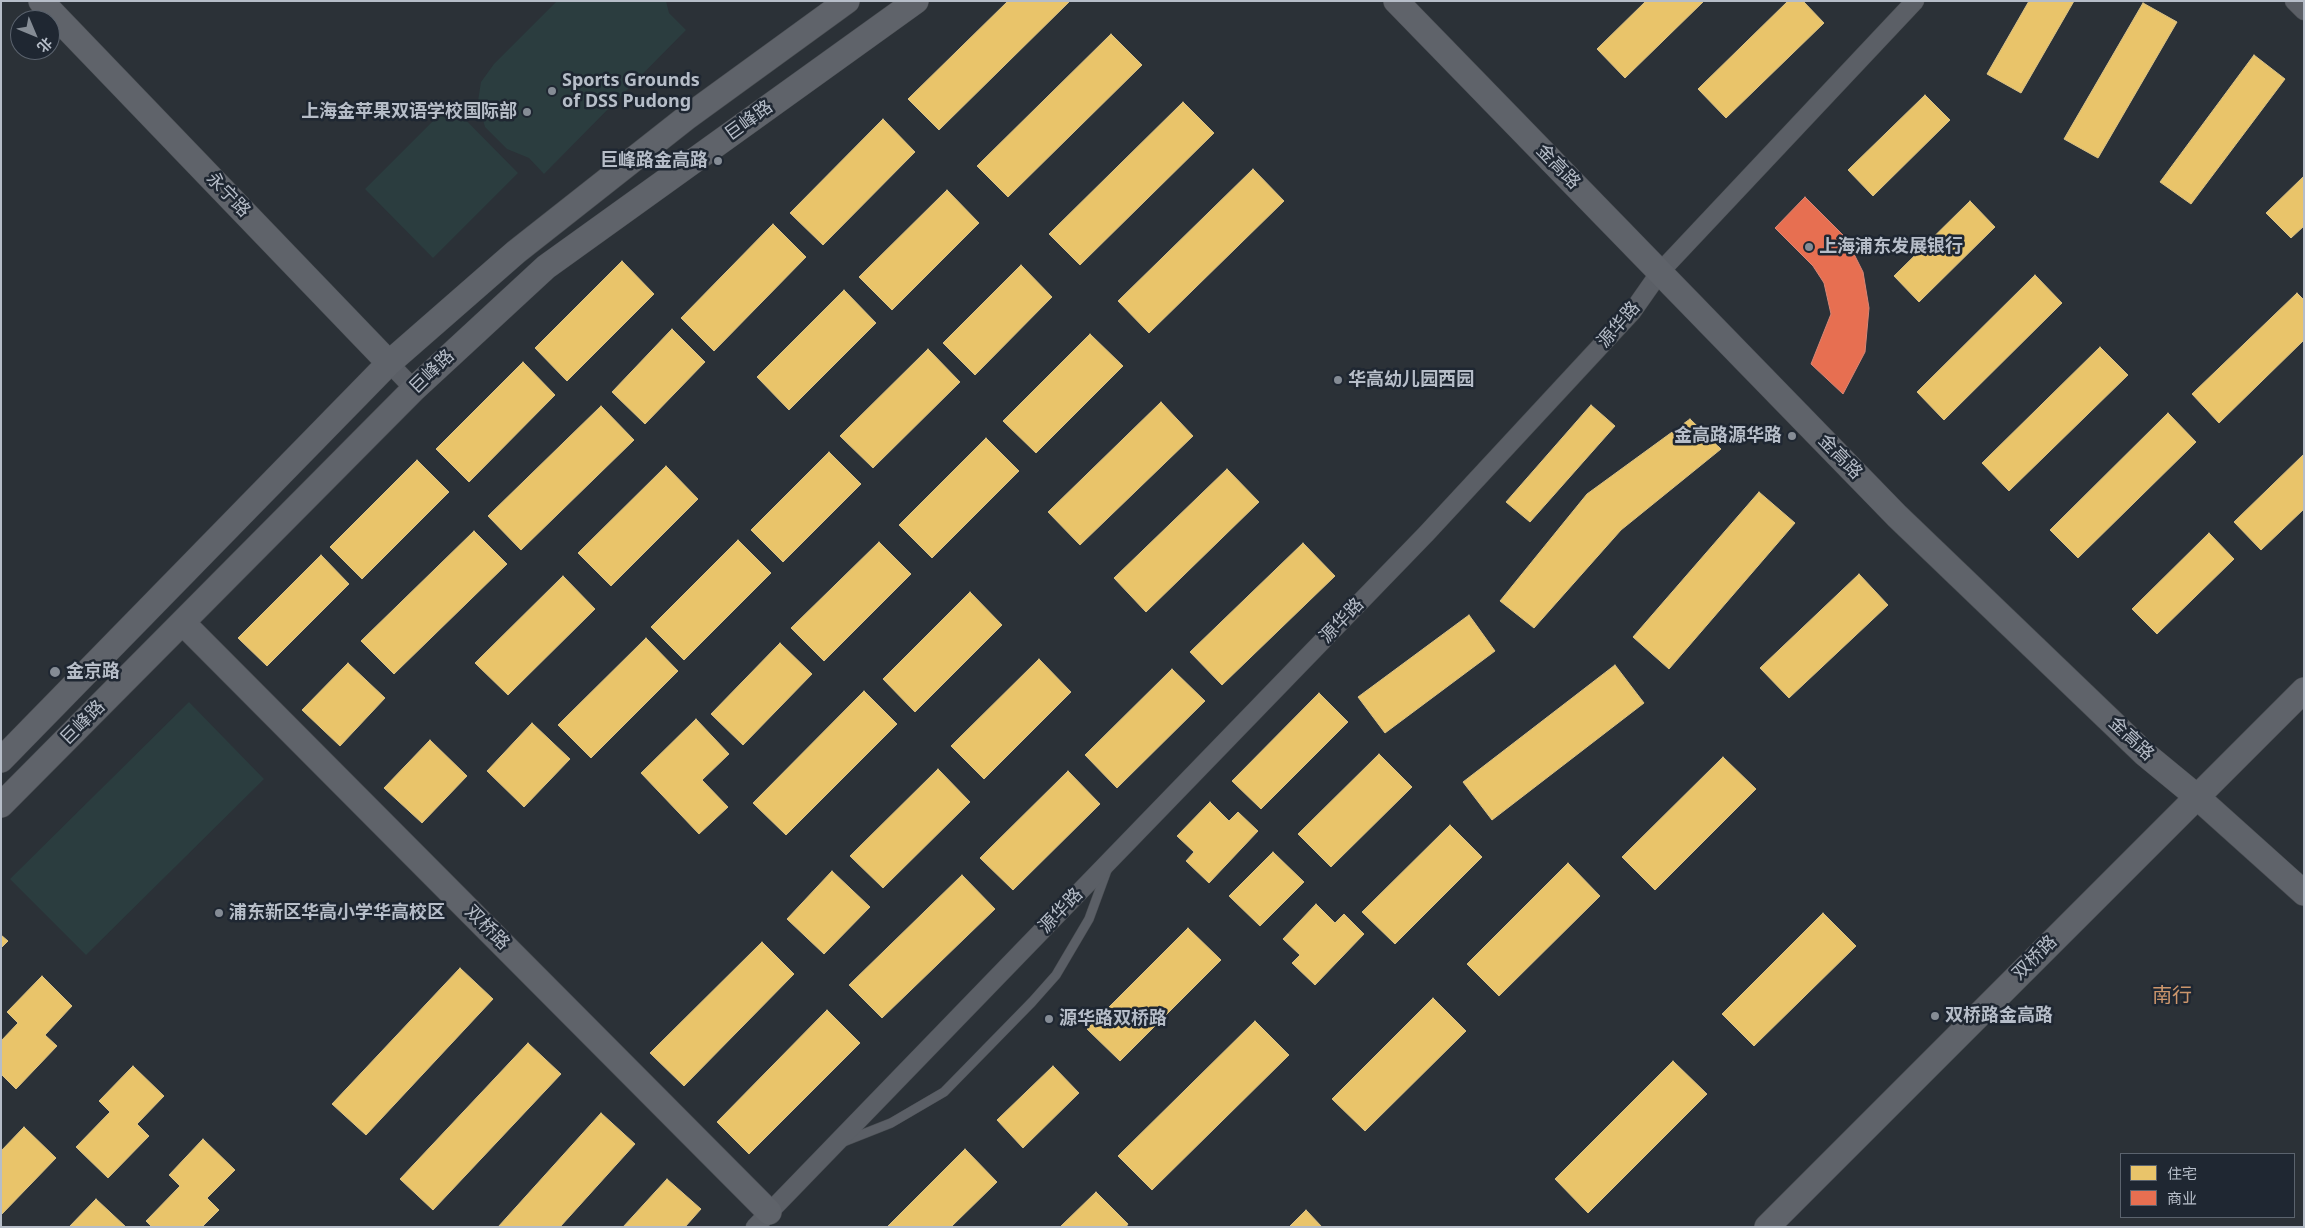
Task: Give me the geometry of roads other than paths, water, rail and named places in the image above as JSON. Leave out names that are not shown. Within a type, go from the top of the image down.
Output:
[{"type":"main road","name":"永宁路","points":[[41,1],[389,363]]},
{"type":"main road","name":"巨峰路","points":[[1,760],[389,363],[516,252],[686,118],[847,1]]},
{"type":"main road","name":"巨峰路","points":[[1,805],[414,389],[546,267],[916,1]]},
{"type":"main road","name":"金高路","points":[[1396,1],[1897,516],[2145,754],[2196,796],[2304,893]]},
{"type":"main road","name":"双桥路","points":[[183,623],[762,1220]]},
{"type":"main road","name":"双桥路","points":[[1766,1227],[2304,690]]},
{"type":"street","name":"源华路","points":[[762,1220],[1426,534],[1632,312],[1660,272],[1915,1]]},
{"type":"street","points":[[2294,1],[2304,11]]},
{"type":"street","name":"永宁路","points":[[389,363],[414,389]]},
{"type":"lane","points":[[833,1146],[891,1123],[944,1092],[1032,1002],[1056,975],[1089,919],[1111,860]]},
{"type":"place","name":"Sports Grounds of DSS Pudong","points":[[552,91]]},
{"type":"place","name":"上海金苹果双语学校国际部","points":[[527,112]]},
{"type":"place","name":"巨峰路金高路","points":[[718,161]]},
{"type":"place","name":"上海浦东发展银行","points":[[1809,247]]},
{"type":"place","name":"华高幼儿园西园","points":[[1338,380]]},
{"type":"place","name":"金高路源华路","points":[[1792,436]]},
{"type":"place","name":"金京路","points":[[55,672]]},
{"type":"place","name":"浦东新区华高小学华高校区","points":[[219,913]]},
{"type":"place","name":"双桥路金高路","points":[[1935,1016]]},
{"type":"place","name":"源华路双桥路","points":[[1049,1019]]},
{"type":"district","name":"南行","points":[[2172,996]]}]
